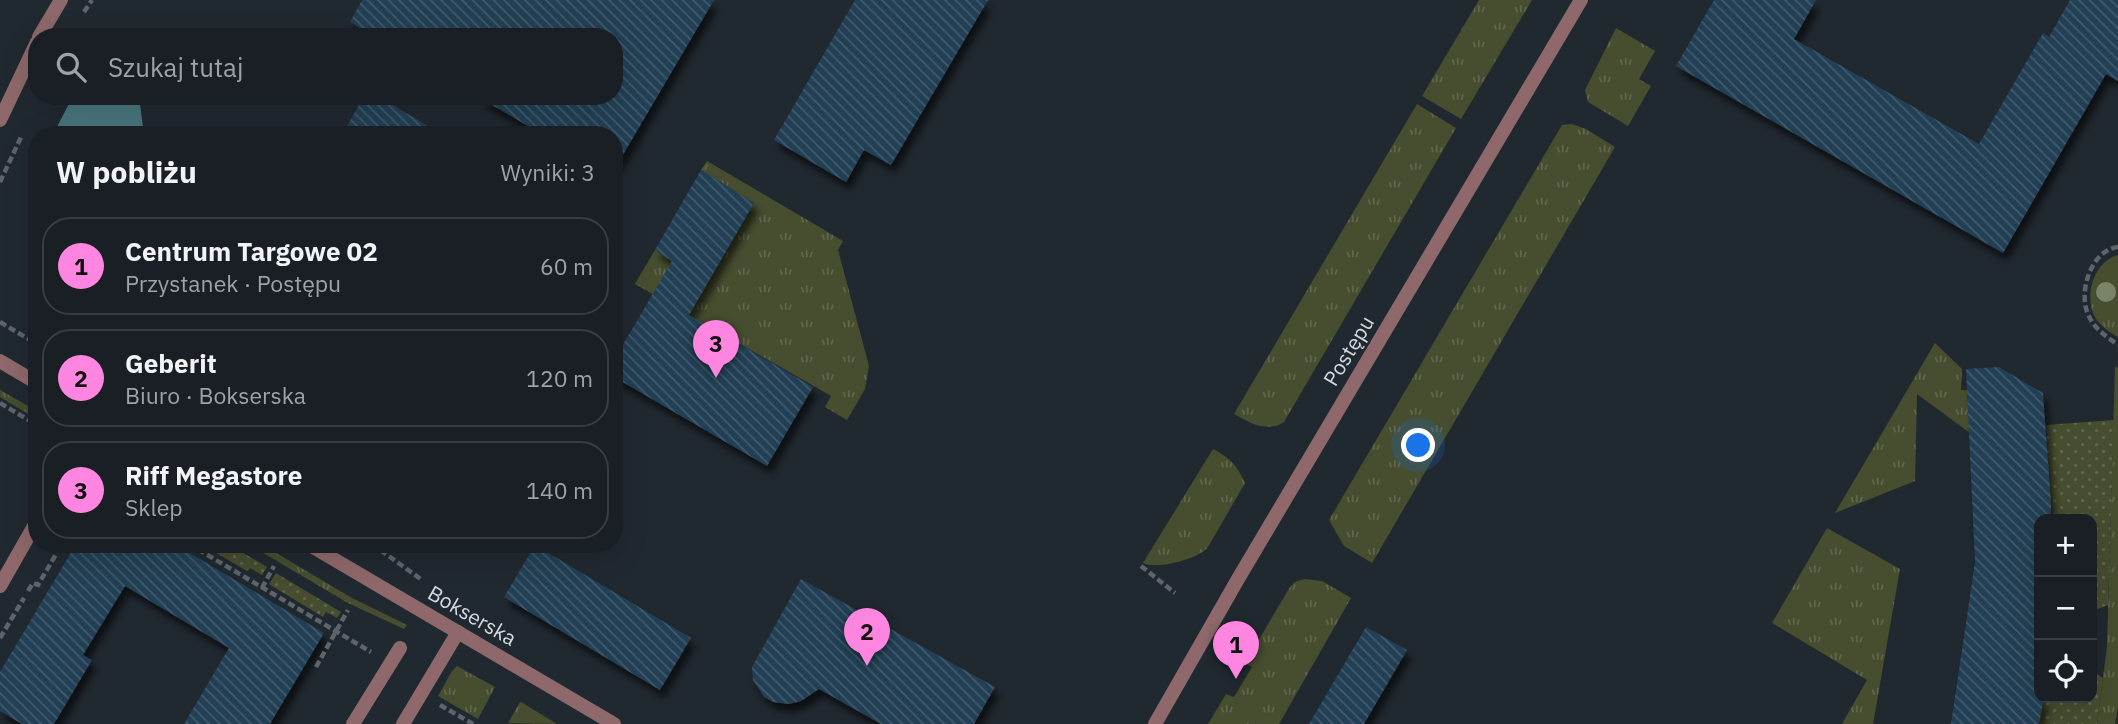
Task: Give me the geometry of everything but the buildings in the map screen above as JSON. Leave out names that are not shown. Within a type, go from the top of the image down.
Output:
[{"type":"street","points":[[44,28],[61,0]]},
{"type":"street","name":"Postępu","points":[[1155,724],[1581,0]]},
{"type":"street","points":[[0,120],[28,60]]},
{"type":"street","points":[[0,361],[28,378]]},
{"type":"street","points":[[0,586],[28,537]]},
{"type":"street","name":"Bokserska","points":[[323,553],[614,724]]},
{"type":"street","points":[[403,724],[458,632]]},
{"type":"street","points":[[353,724],[400,648]]},
{"type":"path","points":[[0,182],[22,133]]},
{"type":"path","points":[[2118,247],[2111,248],[2094,264],[2085,284],[2087,312],[2098,331],[2118,345]]},
{"type":"path","points":[[0,322],[28,339]]},
{"type":"path","points":[[0,403],[28,420]]},
{"type":"path","points":[[0,638],[33,583],[37,585],[57,553]]},
{"type":"path","points":[[203,553],[372,653]]},
{"type":"path","points":[[262,587],[274,566]]},
{"type":"path","points":[[1141,566],[1175,593]]},
{"type":"path","points":[[316,667],[348,610]]},
{"type":"path","points":[[421,694],[473,724]]},
{"type":"green space","points":[[1479,0],[1532,0],[1461,119],[1422,96]]},
{"type":"green space","points":[[1616,28],[1655,51],[1639,79],[1651,86],[1628,126],[1588,102],[1585,90]]},
{"type":"green space","points":[[1417,104],[1456,128],[1284,422],[1265,427],[1234,414]]},
{"type":"green space","points":[[1572,124],[1586,129],[1615,147],[1372,563],[1344,546],[1329,520],[1562,125]]},
{"type":"green space","points":[[707,161],[843,241],[838,250],[869,366],[865,389],[847,420],[825,407],[831,396],[635,284],[655,250],[708,282],[754,203],[701,170]]},
{"type":"green space","points":[[2118,255],[2118,337],[2096,318],[2090,302],[2090,293],[2094,277],[2104,263]]},
{"type":"green space","points":[[1935,343],[1962,369],[1961,390],[1967,390],[1970,433],[1917,394],[1915,481],[1835,513]]},
{"type":"green space","points":[[2115,366],[2118,368],[2118,706],[2115,724],[2097,724],[2107,646]]},
{"type":"green space","points":[[0,390],[28,406],[28,414],[0,397]]},
{"type":"green space","points":[[2114,420],[2108,605],[2097,609],[2097,514],[2050,514],[2046,425]]},
{"type":"green space","points":[[1213,449],[1232,463],[1245,483],[1208,547],[1196,556],[1177,562],[1158,565],[1143,563]]},
{"type":"green space","points":[[1827,528],[1900,569],[1873,724],[1842,724],[1867,680],[1772,623]]},
{"type":"green space","points":[[216,553],[243,553],[267,567],[262,575],[250,568],[247,571]]},
{"type":"green space","points":[[263,553],[276,553],[352,598],[407,625],[404,629],[348,603]]},
{"type":"green space","points":[[276,573],[341,612],[337,618],[326,612],[323,617],[269,584]]},
{"type":"green space","points":[[1304,579],[1322,581],[1351,598],[1279,724],[1208,724],[1226,694],[1234,697],[1252,667],[1245,663],[1290,587]]},
{"type":"green space","points":[[457,666],[495,687],[478,719],[438,696]]},
{"type":"green space","points":[[2097,674],[2103,678],[2097,724],[2039,724],[2043,703],[2097,703]]},
{"type":"green space","points":[[521,702],[557,724],[508,723]]},
{"type":"water","points":[[68,105],[140,105],[143,126],[58,126]]},
{"type":"place","name":"Riff Megastore","points":[[716,378]]},
{"type":"place","name":"Geberit","points":[[867,666]]},
{"type":"place","name":"Centrum Targowe 02","points":[[1236,679]]}]
